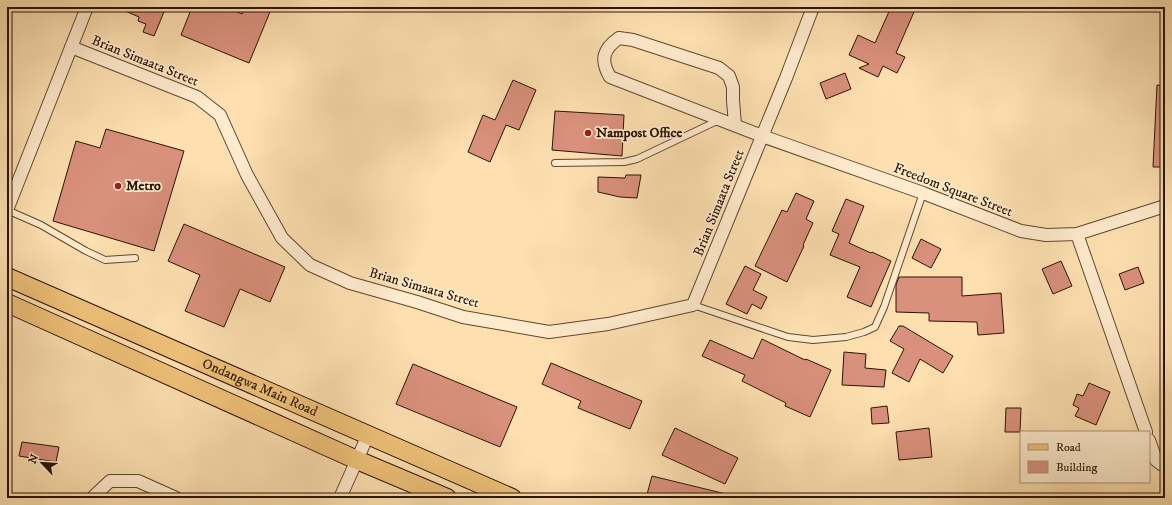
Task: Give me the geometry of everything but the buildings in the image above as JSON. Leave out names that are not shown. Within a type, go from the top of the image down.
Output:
[{"type":"main road","name":"Ondangwa Main Road","points":[[7,277],[512,498]]},
{"type":"main road","name":"Ondangwa Main Road","points":[[7,304],[357,460],[447,498]]},
{"type":"street","points":[[7,210],[87,7]]},
{"type":"street","name":"Brian Simaata Street","points":[[71,47],[197,97],[220,115],[247,175],[282,238],[310,265],[350,283],[417,302],[463,318],[549,332],[608,324],[693,305],[786,78],[813,7]]},
{"type":"street","name":"Freedom Square Street","points":[[735,125],[733,87],[730,76],[719,68],[633,40],[620,38],[610,44],[605,53],[604,67],[610,77],[719,120],[923,193],[1021,231],[1046,235],[1077,234],[1165,206]]},
{"type":"street","points":[[1077,234],[1146,431]]},
{"type":"street","points":[[340,498],[368,435]]},
{"type":"street","points":[[1150,443],[1156,460],[1161,464],[1165,463]]},
{"type":"street","points":[[92,498],[110,481],[138,481],[176,498]]},
{"type":"lane","points":[[555,163],[624,162],[636,159],[719,120]]},
{"type":"lane","points":[[693,305],[788,337],[813,340],[846,338],[875,327],[884,307],[923,193]]},
{"type":"lane","points":[[7,210],[41,225],[86,251],[105,260],[135,258]]},
{"type":"place","name":"Nampost Office","points":[[588,133]]},
{"type":"place","name":"Metro","points":[[118,186]]}]
